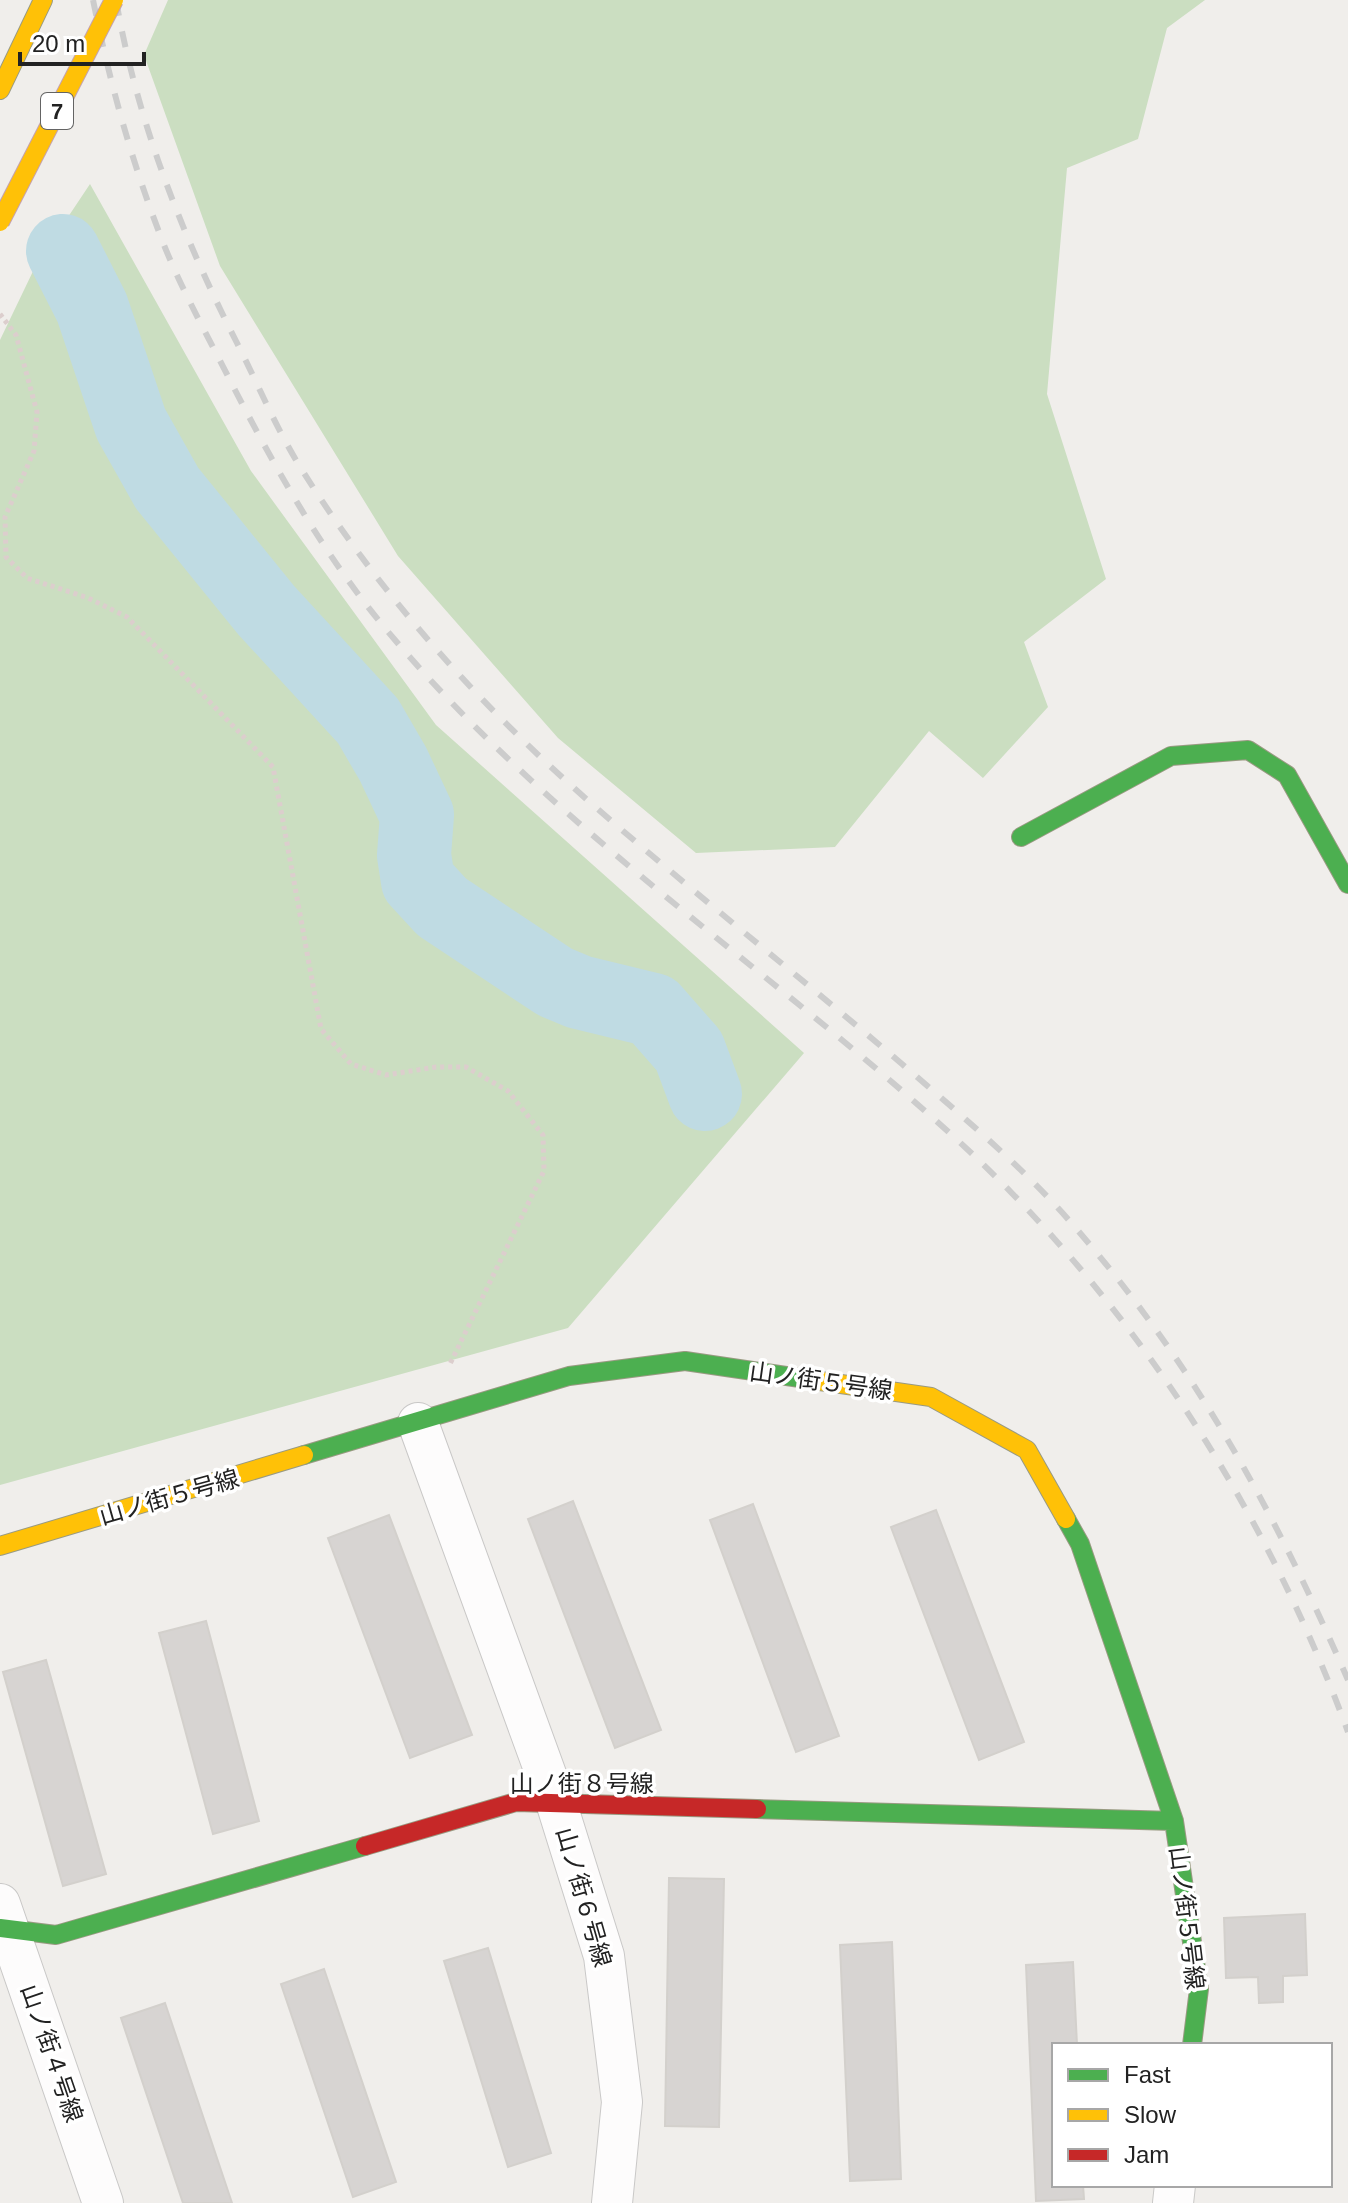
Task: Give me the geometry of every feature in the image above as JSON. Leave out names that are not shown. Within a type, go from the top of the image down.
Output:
[{"type":"main road","points":[[0,90],[43,0]]},
{"type":"main road","name":"7","points":[[0,222],[114,0]]},
{"type":"main road","points":[[1021,837],[1171,756],[1248,750],[1287,775],[1348,884]]},
{"type":"main road","name":"山ノ街５号線","points":[[0,1546],[569,1376],[685,1361],[931,1397],[1027,1450],[1080,1544],[1174,1821],[1199,1989],[1192,2043]]},
{"type":"main road","name":"山ノ街８号線","points":[[3,1920],[56,1935],[516,1802],[1174,1821]]},
{"type":"street","name":"山ノ街６号線","points":[[418,1423],[556,1802],[604,1956],[622,2102],[612,2203]]},
{"type":"street","name":"山ノ街４号線","points":[[3,1920],[103,2203]]},
{"type":"path","points":[[0,314],[16,335],[37,412],[34,451],[5,517],[6,557],[27,578],[88,598],[127,617],[273,767],[321,1029],[351,1064],[386,1075],[436,1067],[466,1067],[508,1091],[543,1135],[544,1171],[418,1423]]},
{"type":"green space","points":[[168,0],[1205,0],[1167,28],[1138,139],[1067,168],[1047,394],[1106,579],[1024,642],[1048,707],[983,778],[929,731],[835,847],[696,853],[558,738],[398,556],[220,266],[144,55]]},
{"type":"green space","points":[[90,184],[251,471],[436,725],[804,1053],[568,1328],[0,1485],[0,340],[36,265]]},
{"type":"building","points":[[573,1501],[661,1730],[615,1748],[528,1519]]},
{"type":"building","points":[[753,1504],[839,1736],[796,1752],[710,1520]]},
{"type":"building","points":[[936,1510],[1024,1742],[979,1760],[891,1527]]},
{"type":"building","points":[[389,1515],[472,1735],[410,1758],[328,1538]]},
{"type":"building","points":[[206,1621],[259,1821],[213,1834],[159,1633]]},
{"type":"building","points":[[46,1660],[106,1874],[63,1886],[3,1672]]},
{"type":"building","points":[[669,1878],[724,1879],[719,2127],[665,2126]]},
{"type":"building","points":[[1305,1914],[1307,1975],[1283,1976],[1283,2002],[1259,2003],[1258,1977],[1226,1978],[1224,1918]]},
{"type":"building","points":[[892,1942],[901,2179],[850,2181],[840,1945]]},
{"type":"building","points":[[488,1948],[551,2153],[508,2167],[444,1961]]},
{"type":"building","points":[[1073,1962],[1077,2043],[1052,2043],[1052,2187],[1083,2187],[1084,2199],[1036,2201],[1026,1965]]},
{"type":"building","points":[[324,1969],[396,2182],[353,2197],[281,1984]]},
{"type":"building","points":[[165,2003],[232,2203],[183,2203],[121,2018]]},
{"type":"waterway","points":[[63,251],[92,308],[131,424],[167,488],[266,610],[368,721],[393,764],[417,815],[414,855],[418,881],[442,907],[555,982],[579,992],[653,1010],[689,1051],[705,1094]]},
{"type":"railway","points":[[93,0],[130,146],[167,252],[235,390],[284,480],[359,595],[443,693],[510,760],[580,824],[943,1127],[1009,1190],[1071,1258],[1129,1330],[1182,1405],[1231,1483],[1275,1564],[1314,1647],[1348,1732]]},
{"type":"railway","points":[[116,0],[149,132],[197,259],[290,450],[367,564],[443,657],[526,744],[650,854],[948,1104],[1060,1210],[1123,1285],[1198,1391],[1292,1559],[1348,1680]]},
{"type":"traffic: fast","points":[[1021,837],[1171,756],[1248,750],[1287,775],[1348,884]]},
{"type":"traffic: fast","points":[[304,1455],[569,1376],[685,1361],[820,1381]]},
{"type":"traffic: fast","points":[[1066,1519],[1080,1544],[1174,1821],[1199,1989],[1192,2043]]},
{"type":"traffic: fast","points":[[757,1809],[1174,1821]]},
{"type":"traffic: fast","points":[[0,1928],[56,1935],[365,1846]]},
{"type":"traffic: slow","points":[[0,90],[43,0]]},
{"type":"traffic: slow","points":[[0,222],[114,0]]},
{"type":"traffic: slow","points":[[820,1381],[931,1397],[1027,1450],[1066,1519]]},
{"type":"traffic: slow","points":[[0,1546],[304,1455]]},
{"type":"traffic: jam","points":[[365,1846],[516,1802],[757,1809]]}]
